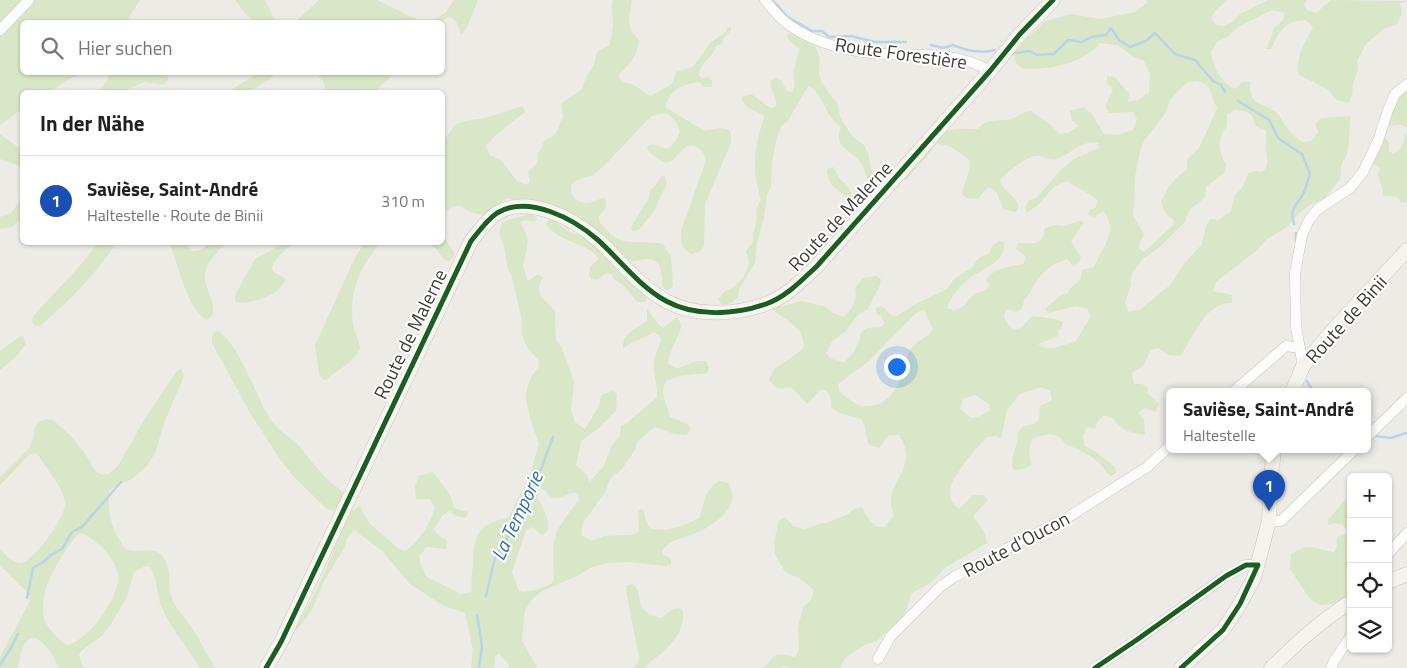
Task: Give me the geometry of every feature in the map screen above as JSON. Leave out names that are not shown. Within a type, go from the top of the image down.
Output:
[{"type":"street","points":[[0,30],[29,0]]},
{"type":"street","name":"Route Forestière","points":[[765,0],[787,24],[801,33],[837,46],[872,53],[955,57],[974,62],[990,71]]},
{"type":"street","name":"Route de Malerne","points":[[266,668],[281,642],[472,241],[497,213],[508,208],[523,206],[539,207],[574,223],[597,240],[637,278],[664,300],[689,310],[730,312],[767,304],[790,290],[818,266],[990,71],[1020,34],[1053,0]]},
{"type":"street","points":[[1303,366],[1296,326],[1295,273],[1302,235],[1309,220],[1318,209],[1350,188],[1363,172],[1378,141],[1395,94],[1407,84]]},
{"type":"street","name":"Route de Binii","points":[[1294,388],[1303,366],[1331,332],[1407,250]]},
{"type":"street","points":[[1238,388],[1286,346],[1300,348]]},
{"type":"street","points":[[1371,433],[1407,398]]},
{"type":"street","name":"Route d'Oucon","points":[[878,659],[891,636],[940,587],[954,577],[1068,518],[1147,467],[1166,450]]},
{"type":"street","points":[[1181,668],[1223,630],[1240,604],[1258,565],[1269,521],[1274,453]]},
{"type":"street","points":[[1269,521],[1281,521],[1351,453]]},
{"type":"street","points":[[1392,550],[1407,533]]},
{"type":"street","points":[[1094,668],[1226,576],[1246,565],[1258,565]]},
{"type":"street","points":[[1392,580],[1407,574]]},
{"type":"street","points":[[1271,668],[1334,612],[1347,604]]},
{"type":"street","points":[[1331,668],[1347,642]]},
{"type":"green space","points":[[0,0],[140,0],[127,20],[20,20],[20,75],[78,75],[51,90],[20,90],[20,110],[0,125]]},
{"type":"green space","points":[[236,0],[265,0],[274,18],[277,20],[254,20],[241,8]]},
{"type":"green space","points":[[319,0],[377,0],[418,20],[297,20]]},
{"type":"green space","points":[[454,0],[478,0],[466,29],[461,34],[456,21],[450,17],[443,20],[434,20],[446,12]]},
{"type":"green space","points":[[613,0],[632,0],[629,22],[632,31],[639,40],[637,51],[632,60],[618,75],[622,82],[634,85],[650,96],[672,84],[676,72],[694,66],[710,43],[726,32],[727,28],[731,27],[731,31],[723,39],[722,44],[716,46],[700,71],[699,76],[703,78],[709,77],[712,81],[712,87],[704,87],[699,82],[682,86],[670,96],[665,107],[704,131],[720,128],[728,129],[731,134],[731,143],[705,204],[704,246],[699,252],[691,254],[683,247],[681,231],[706,160],[705,156],[698,147],[687,146],[672,161],[666,163],[652,155],[647,147],[655,145],[667,149],[671,147],[680,131],[675,121],[669,115],[661,114],[650,117],[604,166],[593,175],[577,180],[571,185],[571,193],[581,202],[589,203],[602,198],[605,199],[606,206],[599,216],[599,221],[614,236],[628,242],[663,244],[671,257],[673,286],[666,290],[663,287],[660,269],[656,261],[647,259],[631,261],[520,201],[507,198],[485,214],[475,214],[459,206],[455,206],[445,213],[445,138],[456,124],[485,118],[523,106],[525,112],[495,136],[486,146],[490,155],[501,160],[517,181],[526,185],[530,182],[528,172],[538,162],[538,153],[544,141],[556,133],[563,116],[561,106],[563,102],[581,90],[594,64],[597,52],[610,45],[613,26]]},
{"type":"green space","points":[[1147,0],[1228,0],[1216,10],[1211,18],[1216,25],[1223,26],[1232,22],[1240,14],[1268,0],[1307,0],[1304,4],[1307,10],[1316,13],[1331,0],[1407,1],[1400,3],[1402,14],[1397,24],[1384,29],[1366,44],[1357,61],[1358,70],[1349,103],[1337,100],[1327,89],[1299,75],[1298,62],[1304,44],[1313,27],[1306,20],[1288,24],[1280,32],[1271,49],[1266,49],[1273,29],[1283,20],[1285,13],[1272,10],[1238,27],[1229,36],[1217,42],[1211,52],[1216,69],[1225,83],[1235,89],[1242,82],[1250,81],[1250,91],[1255,101],[1276,112],[1290,131],[1302,142],[1312,141],[1318,132],[1315,124],[1321,118],[1350,116],[1347,154],[1341,166],[1340,179],[1324,199],[1310,205],[1299,213],[1287,227],[1267,239],[1256,251],[1216,282],[1213,291],[1232,295],[1232,303],[1222,304],[1214,308],[1207,315],[1180,356],[1168,355],[1158,348],[1151,350],[1143,366],[1132,373],[1134,384],[1142,384],[1148,388],[1147,393],[1159,403],[1156,412],[1144,408],[1138,413],[1144,419],[1145,434],[1126,430],[1113,419],[1104,415],[1098,421],[1095,429],[1087,427],[1083,436],[1085,446],[1115,467],[1116,473],[1111,476],[1092,457],[1065,444],[1058,437],[1050,434],[1032,439],[1029,450],[1031,465],[1024,469],[1013,470],[1012,459],[1018,433],[1023,426],[1034,424],[1039,420],[1040,406],[1052,400],[1050,391],[1041,387],[1020,394],[1007,410],[1001,439],[996,436],[987,437],[964,463],[951,486],[951,500],[959,509],[973,495],[983,495],[988,500],[973,516],[985,534],[987,543],[946,567],[932,582],[912,593],[904,616],[877,641],[866,644],[846,657],[840,668],[791,668],[784,666],[780,668],[762,668],[776,655],[795,657],[799,650],[798,628],[803,607],[811,600],[814,590],[799,578],[785,572],[775,554],[774,541],[779,521],[785,517],[793,526],[805,529],[827,523],[848,514],[854,509],[862,507],[870,521],[877,527],[885,527],[894,514],[891,498],[906,461],[904,444],[899,435],[889,435],[879,448],[869,445],[861,419],[839,413],[831,407],[830,397],[823,389],[808,404],[790,387],[778,388],[771,383],[769,380],[774,369],[804,347],[798,329],[772,310],[777,305],[783,306],[802,301],[826,307],[833,313],[843,317],[852,308],[856,296],[855,288],[863,278],[876,276],[881,279],[868,309],[858,315],[845,332],[832,341],[826,353],[831,359],[844,362],[853,353],[861,333],[867,328],[882,327],[884,322],[881,316],[876,313],[876,308],[882,306],[891,315],[897,316],[949,287],[954,279],[973,267],[979,258],[989,254],[992,246],[999,241],[1004,242],[1004,249],[998,259],[971,277],[954,295],[947,308],[954,310],[964,306],[976,293],[986,290],[990,286],[986,281],[992,273],[1023,264],[1026,258],[1015,249],[1019,243],[1037,243],[1042,238],[1045,228],[1056,225],[1065,226],[1081,220],[1084,223],[1071,241],[1081,257],[1079,263],[1072,265],[1068,259],[1051,266],[1044,272],[1024,300],[1022,309],[1016,312],[1008,309],[1004,315],[1006,322],[1014,330],[1022,327],[1032,316],[1063,322],[1058,331],[1059,335],[1038,344],[1042,347],[1051,348],[1076,341],[1091,316],[1087,309],[1076,306],[1048,313],[1045,309],[1060,296],[1068,293],[1080,280],[1082,270],[1094,267],[1110,232],[1108,218],[1103,211],[1094,217],[1088,215],[1090,210],[1096,207],[1097,200],[1067,181],[1055,187],[1035,207],[1027,212],[1025,208],[1028,201],[1037,197],[1061,170],[1074,159],[1099,148],[1098,143],[1087,143],[1056,159],[1035,156],[1019,164],[1008,173],[1000,180],[1019,207],[1016,212],[1003,209],[997,193],[990,187],[978,199],[967,198],[962,194],[970,161],[946,145],[936,144],[906,180],[903,179],[940,134],[954,129],[978,129],[985,123],[1011,119],[1030,110],[1051,125],[1058,134],[1068,133],[1079,126],[1072,120],[1070,111],[1083,107],[1091,113],[1104,134],[1117,135],[1133,130],[1137,119],[1133,112],[1109,113],[1105,106],[1113,90],[1107,83],[1107,76],[1115,77],[1129,94],[1128,102],[1138,100],[1149,92],[1150,73],[1144,61],[1134,57],[1117,45],[1100,43],[1075,61],[1055,67],[1023,69],[1016,63],[1012,52],[1044,22],[1070,14],[1101,19],[1135,12],[1147,3]],"holes":[[[1197,81],[1207,85],[1217,107],[1199,148],[1187,159],[1187,170],[1171,184],[1161,202],[1165,212],[1174,221],[1173,225],[1144,252],[1139,248],[1144,234],[1133,216],[1135,177],[1140,151],[1144,141],[1165,114],[1170,100],[1186,83]],[[1234,110],[1244,111],[1252,115],[1258,127],[1266,130],[1267,160],[1265,169],[1262,172],[1254,171],[1248,174],[1242,188],[1235,195],[1231,211],[1218,220],[1210,219],[1206,226],[1202,244],[1184,264],[1171,284],[1141,309],[1129,312],[1125,303],[1134,270],[1143,259],[1160,247],[1185,222],[1190,209],[1205,196],[1206,187],[1224,173],[1226,164],[1221,155],[1220,140],[1227,126],[1227,115]],[[924,310],[933,329],[911,349],[896,389],[886,399],[874,406],[859,405],[842,394],[838,384],[869,361],[920,311]],[[975,395],[989,404],[990,410],[978,417],[971,418],[960,409],[963,399]]]},
{"type":"green space","points":[[790,33],[815,46],[820,58],[819,73],[821,81],[837,102],[840,117],[852,136],[864,145],[868,153],[877,188],[873,188],[871,185],[860,161],[842,145],[839,140],[841,127],[831,117],[817,93],[808,86],[788,121],[781,126],[776,141],[771,187],[767,195],[764,217],[757,243],[755,263],[739,289],[738,297],[732,303],[722,305],[718,299],[726,290],[737,284],[748,267],[749,262],[746,251],[753,242],[757,217],[756,209],[761,200],[756,179],[755,159],[764,116],[747,106],[742,97],[751,94],[771,108],[776,106],[770,81],[776,77],[781,80],[787,91],[792,92],[795,85],[794,71],[799,49],[788,39],[787,34]]},
{"type":"green space","points":[[108,75],[166,75],[168,81],[163,85],[144,82],[126,90],[100,90],[108,79]]},
{"type":"green space","points":[[255,75],[274,75],[269,80],[251,90],[231,90]]},
{"type":"green space","points":[[318,75],[394,75],[377,90],[325,90],[325,85]]},
{"type":"green space","points":[[1407,91],[1407,128],[1400,125],[1389,125],[1393,106]]},
{"type":"green space","points":[[1407,132],[1407,202],[1401,203],[1396,197],[1384,196],[1378,174],[1380,167],[1373,164],[1383,140],[1387,139],[1389,151],[1393,154],[1401,148]]},
{"type":"green space","points":[[0,134],[20,149],[20,166],[0,159]]},
{"type":"green space","points":[[833,167],[839,178],[848,187],[852,196],[859,201],[860,205],[855,211],[846,197],[830,181],[827,169]]},
{"type":"green space","points":[[662,175],[665,177],[667,184],[656,208],[640,229],[633,231],[631,228],[649,197],[650,190]]},
{"type":"green space","points":[[20,202],[20,221],[12,227],[0,229],[0,217],[11,213]]},
{"type":"green space","points":[[530,214],[537,217],[535,222],[525,220],[520,222],[528,239],[523,266],[528,281],[538,274],[543,278],[539,286],[540,295],[555,311],[556,340],[562,348],[574,382],[571,411],[575,422],[585,429],[599,406],[601,395],[613,391],[617,394],[616,411],[599,428],[581,441],[576,465],[587,475],[589,482],[603,467],[613,443],[620,436],[621,426],[657,397],[654,365],[655,355],[662,338],[654,332],[623,349],[623,343],[628,335],[647,321],[647,309],[663,328],[677,317],[682,325],[670,353],[668,363],[677,369],[696,361],[706,361],[709,368],[707,373],[679,376],[666,381],[663,394],[670,417],[689,425],[691,430],[686,435],[675,434],[655,427],[637,442],[635,450],[622,469],[610,479],[605,492],[583,523],[581,535],[592,541],[604,536],[635,534],[639,531],[638,511],[641,509],[644,511],[646,522],[651,529],[670,529],[688,524],[699,518],[710,488],[719,481],[728,483],[731,490],[732,497],[728,509],[701,531],[676,540],[666,546],[662,551],[663,555],[671,559],[671,564],[666,566],[629,562],[607,563],[590,568],[577,576],[542,591],[533,598],[525,610],[522,640],[537,668],[509,668],[507,662],[499,654],[495,656],[494,668],[471,668],[473,650],[465,613],[444,606],[410,584],[381,550],[354,530],[346,540],[345,547],[324,581],[312,610],[297,630],[295,628],[318,586],[348,513],[360,506],[370,524],[399,549],[406,551],[424,531],[435,508],[430,499],[416,499],[415,487],[419,476],[433,472],[449,493],[454,508],[468,512],[466,518],[457,516],[449,511],[442,516],[434,530],[439,536],[447,540],[446,549],[427,547],[419,556],[421,565],[427,577],[461,594],[472,592],[475,546],[479,532],[490,524],[508,518],[529,478],[539,443],[531,422],[526,399],[527,388],[538,368],[539,361],[527,347],[522,335],[522,321],[512,277],[508,270],[504,246],[499,234],[502,223]],"holes":[[[543,489],[554,498],[578,493],[579,499],[557,530],[553,547],[554,579],[551,584],[536,590],[523,592],[519,591],[512,572],[526,530],[533,527],[540,534],[545,534],[547,529],[546,515],[537,496],[539,490]]]},
{"type":"green space","points":[[549,220],[553,220],[570,232],[580,235],[599,248],[643,291],[647,300],[637,302],[611,274],[606,273],[598,280],[591,279],[589,275],[590,267],[599,259],[588,249],[565,239],[551,230],[546,224]]},
{"type":"green space","points":[[445,239],[454,252],[453,258],[449,261],[445,260],[433,245],[445,245]]},
{"type":"green space","points":[[96,245],[115,245],[99,267],[71,298],[40,326],[34,325],[32,321],[33,316],[79,267]]},
{"type":"green space","points":[[171,245],[187,245],[191,251],[194,251],[201,250],[206,245],[224,245],[213,257],[205,275],[213,306],[211,317],[206,320],[193,305]]},
{"type":"green space","points":[[280,245],[292,245],[277,258],[272,270],[285,279],[283,285],[264,298],[241,303],[235,302],[235,295],[255,259]]},
{"type":"green space","points":[[363,245],[378,245],[366,262],[356,283],[352,317],[360,348],[358,353],[345,366],[326,380],[322,379],[319,374],[315,345]]},
{"type":"green space","points":[[218,331],[233,346],[272,422],[299,446],[324,476],[342,491],[343,496],[337,508],[327,509],[293,476],[280,459],[250,413],[212,343],[214,332]]},
{"type":"green space","points":[[23,336],[26,344],[16,357],[0,370],[0,351]]},
{"type":"green space","points":[[181,369],[184,376],[164,423],[155,453],[147,466],[132,479],[109,491],[109,512],[114,530],[126,549],[133,551],[149,550],[162,556],[168,567],[170,590],[174,603],[192,628],[215,668],[200,668],[166,616],[160,603],[153,571],[150,567],[145,566],[134,572],[127,597],[111,624],[102,636],[82,650],[79,655],[85,668],[59,668],[49,650],[34,637],[26,641],[18,668],[0,668],[0,657],[31,599],[25,590],[0,565],[0,548],[15,562],[21,563],[27,560],[34,555],[49,537],[61,518],[65,503],[59,486],[35,453],[30,454],[0,485],[0,477],[29,448],[35,427],[38,422],[46,419],[53,420],[71,436],[96,472],[103,475],[109,474],[118,466],[143,422],[177,371]],"holes":[[[81,533],[99,544],[113,562],[118,575],[117,584],[108,606],[92,628],[74,642],[66,645],[53,633],[45,622],[44,599],[53,572],[75,537]]]},
{"type":"green space","points":[[1344,501],[1347,502],[1347,521],[1345,522],[1347,523],[1347,529],[1340,524],[1328,525],[1328,520]]},
{"type":"green space","points":[[1346,534],[1346,596],[1342,601],[1319,605],[1310,599],[1290,569],[1291,554],[1308,547],[1334,552],[1337,546],[1337,537]]},
{"type":"green space","points":[[633,584],[637,588],[642,607],[651,615],[661,618],[673,609],[679,608],[682,609],[683,615],[681,627],[675,639],[667,649],[645,668],[633,668],[638,663],[639,658],[626,590],[627,585]]},
{"type":"waterway","points":[[772,0],[788,17],[812,31],[822,31],[829,37],[851,36],[875,42],[906,42]]},
{"type":"waterway","points":[[1016,53],[1030,51],[1037,55],[1054,54],[1068,40],[1082,42],[1091,37],[1106,35],[1111,28],[1119,40],[1130,47],[1146,41],[1155,33],[1175,54],[1195,60],[1213,81],[1221,85],[1225,92]]},
{"type":"waterway","points":[[931,45],[943,48],[953,45],[979,52],[995,50]]},
{"type":"waterway","points":[[1238,101],[1269,120],[1279,139],[1302,154],[1310,174],[1303,194],[1293,210],[1294,224]]},
{"type":"waterway","points":[[1296,233],[1296,241]]},
{"type":"waterway","points":[[1307,381],[1311,388]]},
{"type":"waterway","points":[[1376,436],[1390,438],[1407,433]]},
{"type":"waterway","name":"La Temporie","points":[[486,596],[495,558],[520,517],[553,437]]},
{"type":"waterway","points":[[27,598],[33,568],[62,549],[72,532],[82,527],[121,482]]},
{"type":"waterway","name":"La Temporie","points":[[477,615],[482,646],[479,668]]},
{"type":"waterway","points":[[0,665],[18,634]]},
{"type":"cycle path","points":[[266,668],[281,642],[471,241],[493,216],[509,208],[522,206],[536,208],[564,217],[598,240],[647,288],[677,306],[690,310],[715,313],[754,308],[766,304],[787,293],[817,266],[990,71],[1020,34],[1053,0]]},
{"type":"cycle path","points":[[1095,668],[1226,576],[1246,565],[1258,565],[1240,604],[1223,630],[1181,668]]},
{"type":"place","name":"Savièse, Saint-André","points":[[1269,511]]}]
